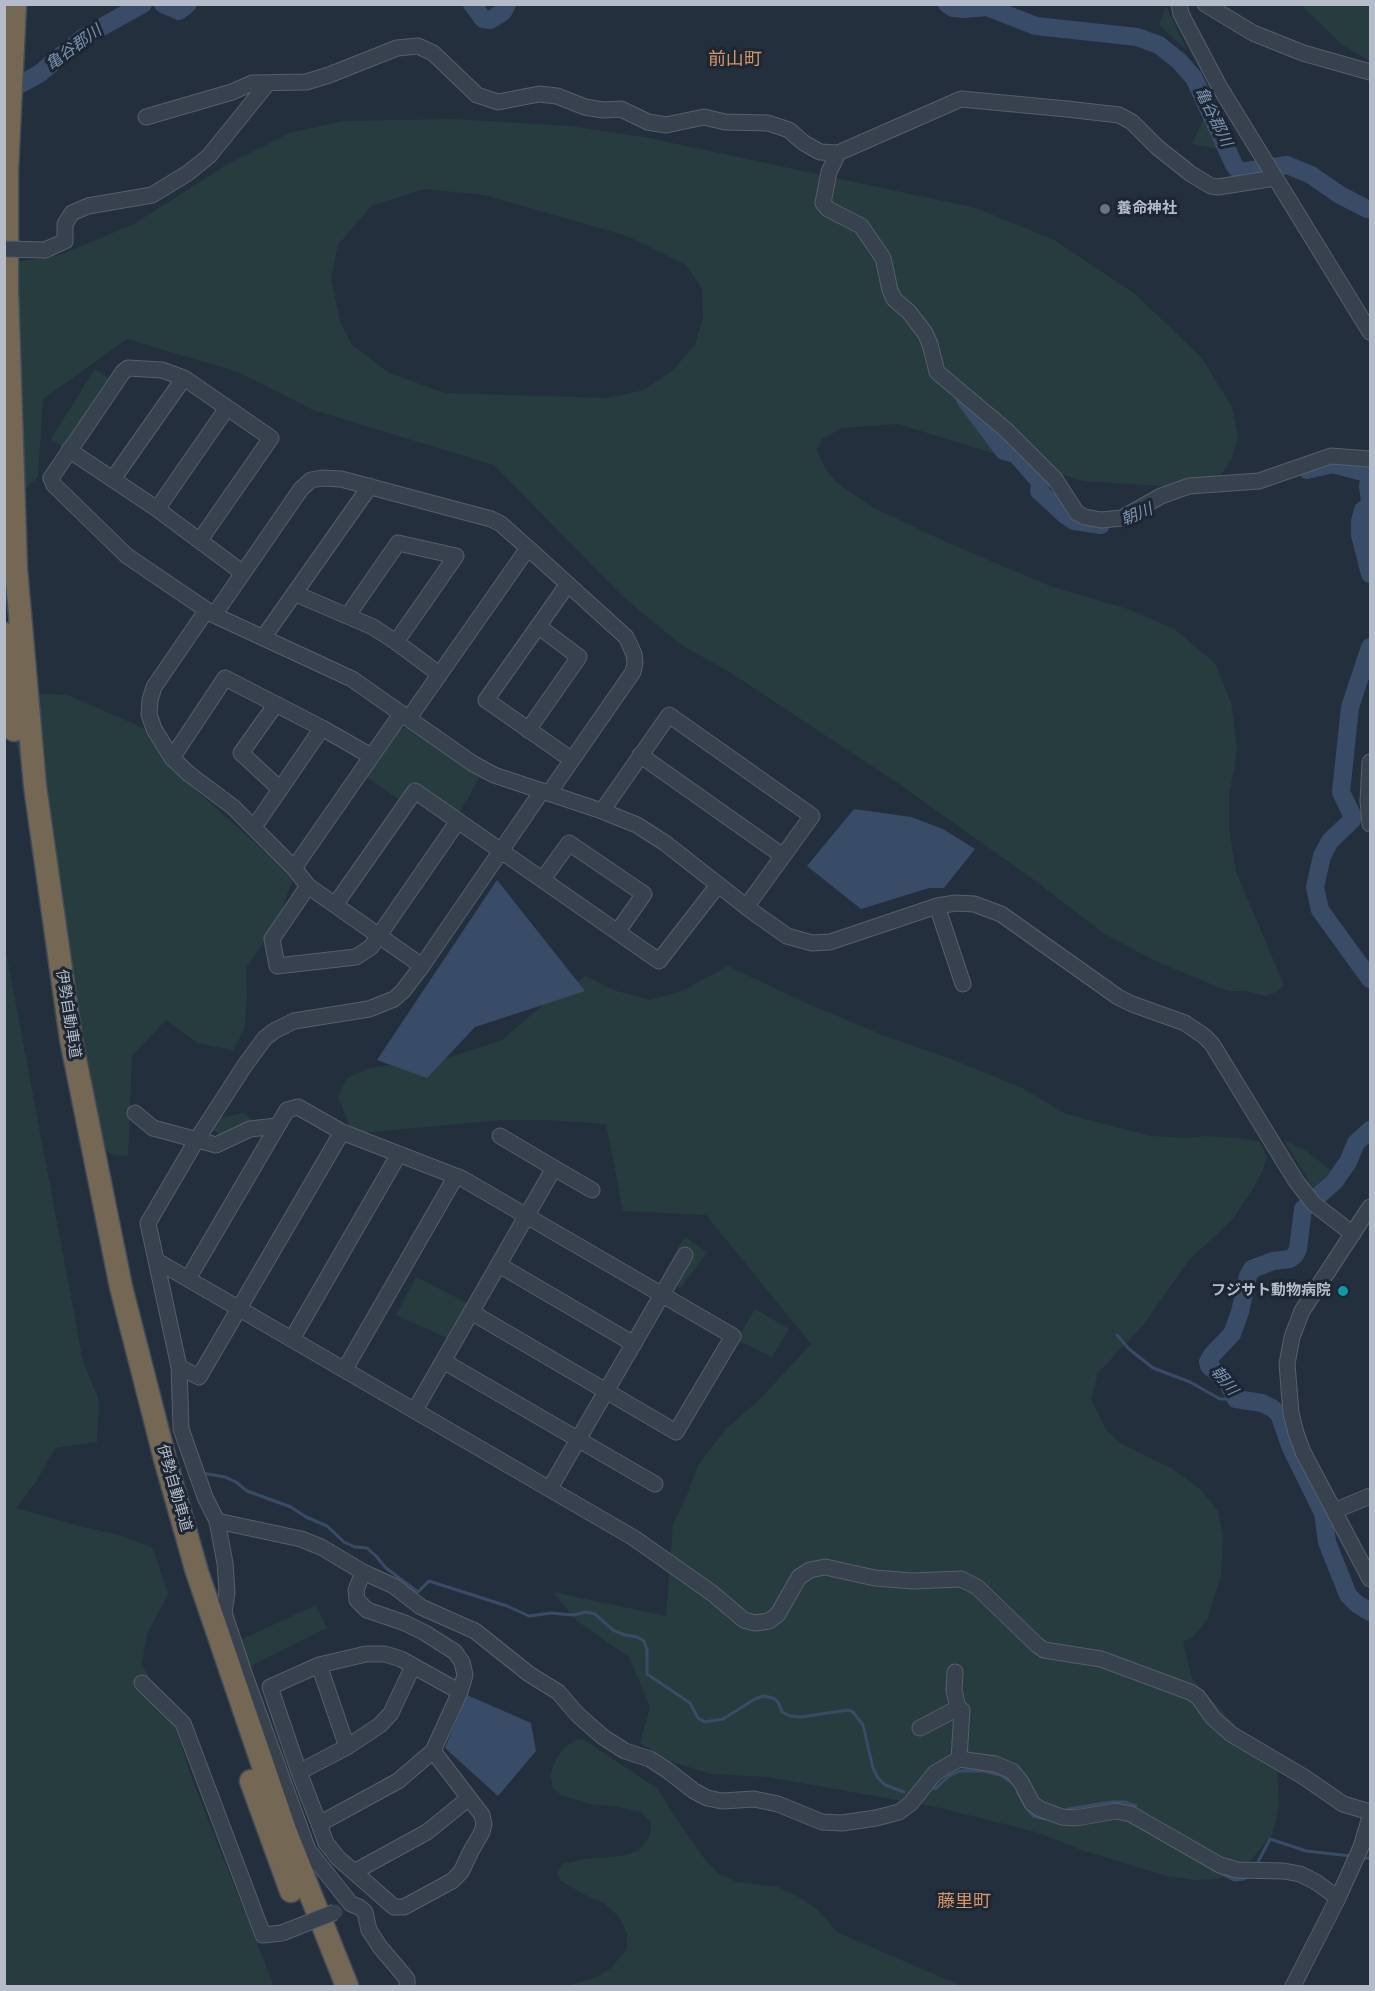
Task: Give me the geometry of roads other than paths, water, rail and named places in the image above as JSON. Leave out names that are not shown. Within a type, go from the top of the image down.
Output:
[{"type":"highway","name":"伊勢自動車道","points":[[14,11],[7,170],[7,337],[16,569],[34,786],[76,1148],[114,1288],[197,1572],[285,1830],[346,1986]]},
{"type":"highway","name":"伊勢自動車道","points":[[4,606],[20,788],[36,904],[64,1039]]},
{"type":"highway","name":"伊勢自動車道","points":[[114,1288],[150,1462],[232,1725],[270,1836],[330,1986]]},
{"type":"street","points":[[1179,4],[1181,14],[1193,39],[1261,155],[1371,332]]},
{"type":"street","points":[[1205,4],[1263,37],[1303,53],[1371,72]]},
{"type":"street","points":[[146,117],[232,92],[252,83],[306,82],[397,48],[418,46],[433,52],[477,95],[498,102],[539,94],[557,96],[585,107],[603,110],[621,109],[648,122],[666,125],[704,117],[725,122],[768,123],[789,130],[804,143],[820,152],[838,153],[961,99],[1119,116],[1132,122],[1157,147],[1191,174],[1211,186],[1218,187],[1273,173]]},
{"type":"street","points":[[4,249],[45,250],[65,241],[64,224],[72,213],[88,206],[152,195],[188,173],[208,156],[268,83]]},
{"type":"street","points":[[838,153],[829,172],[824,203],[828,209],[861,226],[867,234],[883,258],[894,299],[909,312],[925,333],[937,372],[1006,430],[1055,479],[1077,513],[1101,520],[1122,518],[1161,496],[1189,486],[1259,481],[1331,456],[1371,459]]},
{"type":"street","points":[[200,540],[271,438],[184,378],[162,370],[128,368],[123,372],[51,478],[54,484],[127,556],[210,613],[347,676],[494,776],[602,811],[651,833],[780,933],[804,941],[820,943],[839,939],[937,906],[964,902],[993,910],[1125,1001],[1171,1017],[1195,1029],[1212,1044],[1296,1181],[1310,1199],[1353,1234]]},
{"type":"street","points":[[113,479],[184,378]]},
{"type":"street","points":[[157,509],[227,408]]},
{"type":"street","points":[[69,450],[157,509],[243,573]]},
{"type":"street","points":[[407,1986],[407,1978],[380,1947],[369,1930],[365,1912],[351,1904],[308,1850],[224,1613],[227,1592],[225,1563],[217,1521],[205,1497],[181,1429],[179,1367],[148,1223],[196,1141],[256,1049],[274,1031],[294,1021],[369,1009],[385,1004],[403,991],[422,966],[501,851],[572,760],[626,684],[635,663],[626,637],[501,524],[481,515],[341,479],[311,480],[302,489],[243,573],[161,676],[150,700],[149,714],[154,729],[172,758],[189,774],[233,807],[309,886],[422,966]]},
{"type":"street","points":[[263,638],[370,486]]},
{"type":"street","points":[[348,615],[398,543],[456,556],[396,642]]},
{"type":"street","points":[[294,868],[371,756],[439,674],[528,548]]},
{"type":"street","points":[[568,584],[486,700],[572,760]]},
{"type":"street","points":[[296,594],[348,615],[396,642],[439,674]]},
{"type":"street","points":[[528,730],[579,657],[538,626]]},
{"type":"street","points":[[172,758],[225,678],[371,756]]},
{"type":"street","points":[[276,704],[241,753],[280,789]]},
{"type":"street","points":[[602,811],[669,715],[812,816],[746,907]]},
{"type":"street","points":[[259,820],[322,728]]},
{"type":"street","points":[[640,755],[783,856]]},
{"type":"street","points":[[1371,762],[1368,801],[1371,824]]},
{"type":"street","points":[[335,905],[415,790],[659,961],[718,885]]},
{"type":"street","points":[[309,886],[272,939],[276,966],[356,957],[371,947],[458,821]]},
{"type":"street","points":[[543,879],[569,843],[644,894],[618,931]]},
{"type":"street","points":[[937,906],[963,984]]},
{"type":"street","points":[[188,1279],[287,1110],[298,1107],[342,1132],[456,1176],[733,1336],[676,1432],[471,1312]]},
{"type":"street","points":[[135,1113],[153,1128],[216,1145],[250,1129],[277,1126]]},
{"type":"street","points":[[179,1367],[199,1377],[342,1132]]},
{"type":"street","points":[[500,1136],[592,1190]]},
{"type":"street","points":[[292,1339],[399,1154]]},
{"type":"street","points":[[415,1410],[554,1168]]},
{"type":"street","points":[[345,1369],[456,1176]]},
{"type":"street","points":[[1371,1207],[1302,1311],[1292,1337],[1287,1364],[1288,1390],[1296,1433],[1303,1452],[1371,1579]]},
{"type":"street","points":[[550,1488],[685,1255]]},
{"type":"street","points":[[157,1261],[634,1538],[712,1593],[744,1620],[755,1623],[769,1621],[778,1614],[799,1577],[810,1570],[825,1567],[875,1578],[913,1581],[962,1579],[977,1587],[1044,1650],[1101,1659],[1198,1697],[1213,1718],[1231,1734],[1304,1777],[1370,1820],[1338,1898],[1293,1986]]},
{"type":"street","points":[[499,1265],[634,1344]]},
{"type":"street","points":[[443,1361],[655,1484]]},
{"type":"street","points":[[1334,1511],[1371,1497]]},
{"type":"street","points":[[217,1521],[301,1539],[321,1547],[363,1572],[394,1586],[421,1607],[475,1631],[529,1674],[558,1692],[578,1715],[603,1737],[625,1751],[650,1760],[707,1798],[722,1801],[754,1799],[778,1804],[822,1821],[842,1823],[899,1812],[910,1804],[935,1773],[959,1759],[995,1764],[1012,1771],[1021,1782],[1032,1803],[1040,1809],[1062,1817],[1076,1818],[1116,1810],[1131,1814],[1220,1865],[1237,1870],[1284,1871],[1300,1874],[1338,1898]]},
{"type":"street","points":[[319,1824],[398,1781],[433,1751],[460,1692],[465,1675],[462,1662],[456,1652],[405,1623],[367,1610],[357,1600],[356,1590],[363,1572]]},
{"type":"street","points":[[433,1751],[482,1815],[484,1824],[482,1832],[461,1872],[452,1881],[404,1907],[394,1907],[338,1858],[326,1843],[270,1687],[319,1665],[366,1654],[385,1654],[460,1692]]},
{"type":"street","points":[[319,1665],[347,1747]]},
{"type":"street","points":[[299,1772],[347,1747],[380,1725],[391,1713],[412,1666]]},
{"type":"street","points":[[955,1672],[954,1690],[958,1708],[962,1710],[959,1759]]},
{"type":"street","points":[[142,1683],[183,1724],[263,1935],[282,1933],[351,1904]]},
{"type":"street","points":[[920,1728],[958,1708]]},
{"type":"street","points":[[289,1798],[306,1792]]},
{"type":"street","points":[[354,1872],[428,1832],[469,1798]]},
{"type":"water","points":[[854,809],[911,817],[943,829],[975,849],[944,888],[929,888],[861,909],[807,866]]},
{"type":"water","points":[[497,880],[585,991],[475,1027],[427,1078],[377,1060]]},
{"type":"water","points":[[467,1695],[531,1723],[536,1751],[498,1796],[445,1748]]},
{"type":"waterway","name":"亀谷郡川","points":[[4,93],[39,74],[84,37],[143,4]]},
{"type":"waterway","name":"亀谷郡川","points":[[163,4],[179,11],[188,4]]},
{"type":"waterway","name":"亀谷郡川","points":[[472,4],[483,19],[490,20],[503,12],[507,4]]},
{"type":"waterway","name":"亀谷郡川","points":[[947,4],[953,8],[963,9],[987,7],[1036,26],[1137,37],[1159,45],[1179,61],[1194,78],[1234,165],[1240,172],[1287,165],[1311,175],[1340,195],[1370,209]]},
{"type":"waterway","name":"朝川","points":[[965,399],[1004,451],[1016,454],[1041,483],[1039,491],[1074,521],[1101,525]]},
{"type":"waterway","name":"朝川","points":[[1307,470],[1333,464],[1370,474],[1368,486],[1370,502]]},
{"type":"waterway","name":"朝川","points":[[1370,505],[1363,510],[1360,521],[1360,535],[1370,574]]},
{"type":"waterway","name":"朝川","points":[[1370,647],[1350,707],[1341,792],[1353,817],[1330,841],[1322,856],[1315,887],[1320,910],[1370,979]]},
{"type":"waterway","name":"朝川","points":[[1370,1130],[1356,1143],[1348,1162],[1334,1182],[1303,1209],[1298,1249],[1295,1255],[1290,1259],[1273,1261],[1252,1269],[1232,1334],[1208,1362],[1209,1366],[1226,1380],[1236,1399],[1262,1403],[1279,1414],[1291,1448],[1323,1513],[1327,1542],[1348,1595],[1370,1612]]},
{"type":"waterway","points":[[1117,1335],[1129,1349],[1153,1368],[1190,1382],[1220,1399],[1236,1399]]},
{"type":"waterway","points":[[202,1473],[225,1477],[247,1491],[291,1507],[306,1517],[327,1526],[344,1542],[355,1547],[367,1548],[386,1568],[418,1592],[429,1581],[507,1606],[529,1616],[551,1613],[595,1614],[613,1630],[644,1641],[647,1650],[647,1674],[690,1703],[698,1718],[705,1722],[723,1719],[764,1696],[773,1698],[778,1702],[782,1712],[790,1716],[801,1717],[848,1710],[853,1712],[863,1725],[873,1768],[878,1778],[885,1785],[904,1792]]},
{"type":"waterway","points":[[935,1789],[949,1776],[960,1771],[983,1771],[1000,1775],[1014,1784]]},
{"type":"waterway","points":[[1018,1793],[1033,1816],[1044,1819]]},
{"type":"waterway","points":[[1068,1809],[1111,1802],[1125,1802],[1136,1806]]},
{"type":"waterway","points":[[1258,1862],[1270,1839],[1306,1851],[1351,1856]]},
{"type":"waterway","points":[[1360,1858],[1370,1858]]},
{"type":"waterway","points":[[1214,1870],[1234,1880],[1249,1876]]},
{"type":"place","name":"養命神社","points":[[1105,209]]},
{"type":"place","name":"フジサト動物病院","points":[[1343,1291]]},
{"type":"district","name":"前山町","points":[[735,60]]},
{"type":"district","name":"藤里町","points":[[964,1902]]}]
